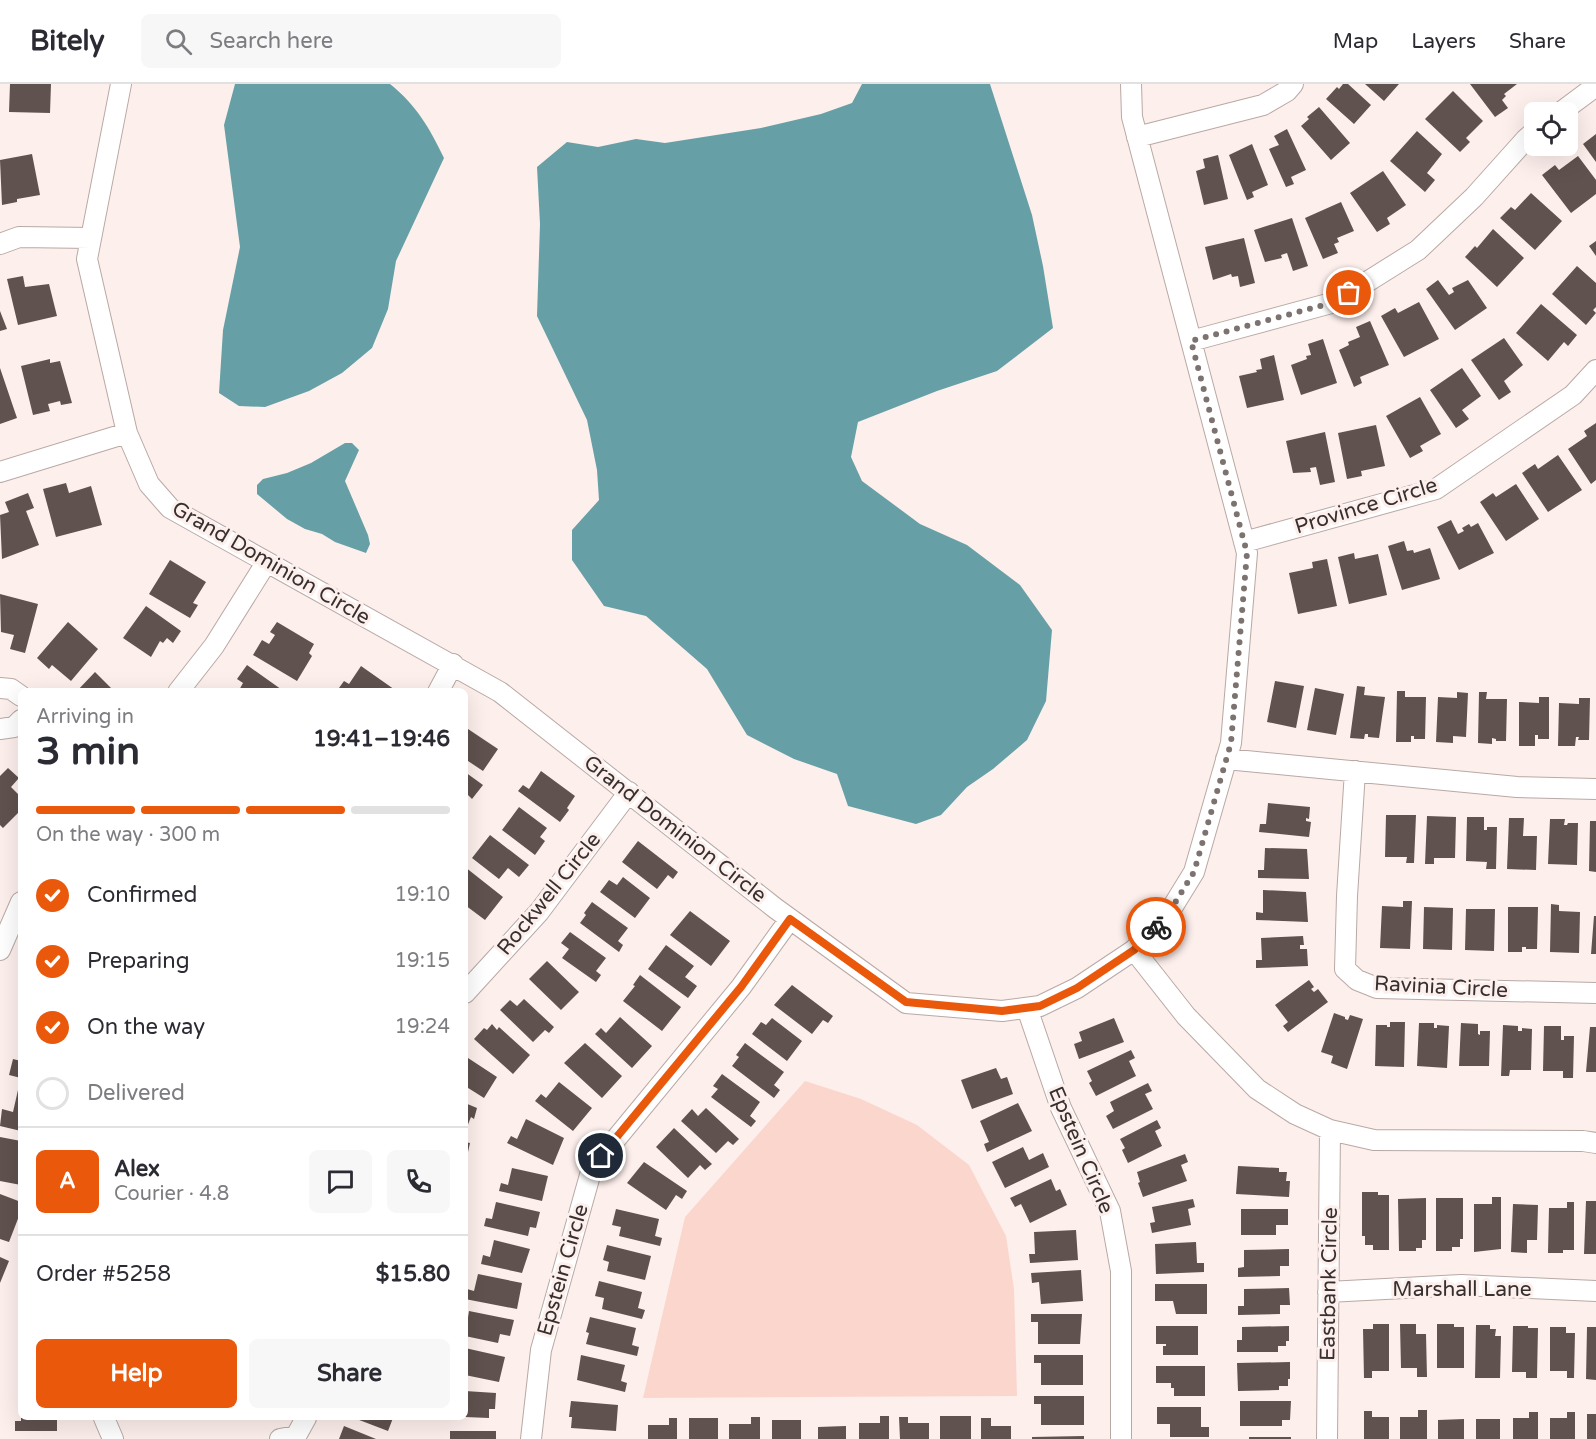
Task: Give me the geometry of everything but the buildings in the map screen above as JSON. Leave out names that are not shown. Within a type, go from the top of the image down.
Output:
[{"type":"street","name":"Grand Dominion Circle","points":[[121,84],[87,259],[127,433],[149,484],[170,508],[500,692],[790,919],[906,1002],[1002,1011],[1040,1006],[1077,988],[1134,950],[1170,911],[1194,872],[1231,743],[1247,553],[1132,117],[1131,84]]},
{"type":"street","points":[[1137,137],[1263,105],[1287,91],[1293,84]]},
{"type":"street","points":[[1574,102],[1596,86]]},
{"type":"street","points":[[1191,341],[1335,302],[1418,250],[1473,197],[1524,141]]},
{"type":"street","points":[[0,244],[19,237],[91,238]]},
{"type":"street","name":"Province Circle","points":[[1244,542],[1436,489],[1573,395],[1596,370]]},
{"type":"street","points":[[0,472],[127,433]]},
{"type":"street","points":[[181,688],[214,646],[266,563]]},
{"type":"street","points":[[440,688],[453,664]]},
{"type":"street","points":[[0,688],[11,689],[18,694]]},
{"type":"street","points":[[0,729],[8,729],[18,724]]},
{"type":"street","points":[[1226,759],[1517,787],[1596,789]]},
{"type":"street","name":"Ravinia Circle","points":[[1355,771],[1345,969],[1357,981],[1377,988],[1596,993]]},
{"type":"street","name":"Rockwell Circle","points":[[468,990],[539,912],[629,792]]},
{"type":"street","points":[[0,950],[18,909]]},
{"type":"street","name":"Epstein Circle","points":[[531,1439],[541,1350],[592,1168],[741,987],[790,919]]},
{"type":"street","points":[[1134,950],[1186,1016],[1257,1089],[1295,1114],[1330,1130],[1374,1140],[1583,1141],[1596,1143]]},
{"type":"street","name":"Epstein Circle","points":[[1027,1008],[1061,1108],[1110,1211],[1121,1271],[1121,1439]]},
{"type":"street","name":"Eastbank Circle","points":[[1327,1439],[1330,1130]]},
{"type":"street","name":"Marshall Lane","points":[[1328,1292],[1461,1285],[1596,1291]]},
{"type":"street","points":[[105,1420],[113,1439]]},
{"type":"street","points":[[280,1439],[296,1436],[305,1420]]},
{"type":"shaded area","points":[[805,1081],[861,1099],[917,1125],[969,1165],[1006,1236],[1014,1289],[1017,1396],[643,1398],[685,1217]]},
{"type":"water","points":[[235,84],[390,84],[408,100],[422,118],[444,158],[396,261],[388,309],[372,348],[342,373],[309,391],[265,407],[239,406],[219,393],[223,330],[240,247],[224,125]]},
{"type":"water","points":[[862,84],[990,84],[1032,215],[1053,328],[997,371],[937,391],[858,422],[851,457],[862,481],[920,524],[967,545],[1020,585],[1052,630],[1046,701],[1027,740],[993,769],[967,787],[941,815],[916,824],[848,806],[837,774],[794,759],[747,735],[707,669],[646,616],[604,606],[572,560],[572,530],[599,500],[597,470],[587,420],[537,316],[540,224],[537,167],[567,142],[598,147],[636,139],[665,143],[761,128],[821,114],[852,103]]},
{"type":"water","points":[[345,443],[352,443],[359,450],[345,481],[368,535],[370,544],[366,553],[305,529],[287,519],[257,494],[257,485],[263,479],[287,473],[311,463]]},
{"type":"way so far","points":[[1156,927],[1170,911],[1194,872],[1231,743],[1247,553],[1191,341],[1335,302],[1349,293]]},
{"type":"route","points":[[601,1156],[741,987],[790,919],[906,1002],[1002,1011],[1040,1006],[1077,988],[1134,950],[1156,927]]}]
